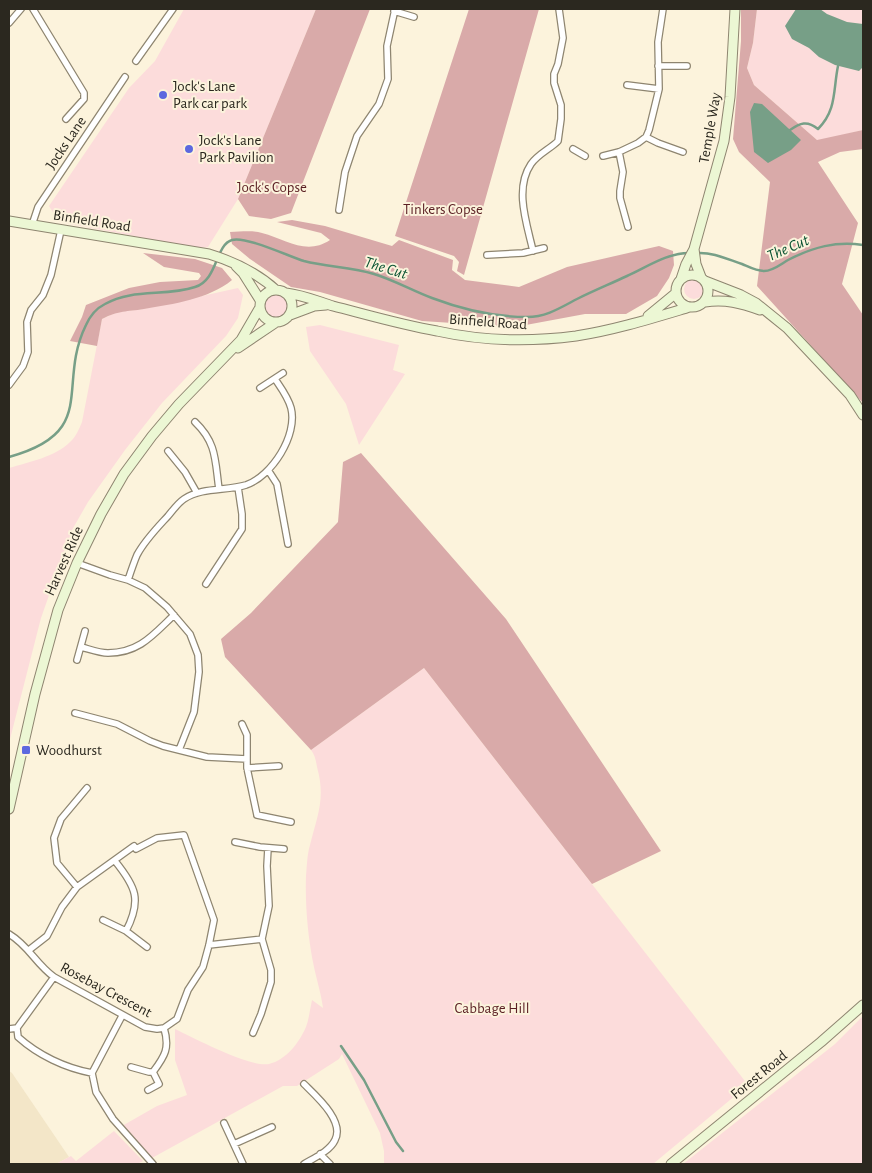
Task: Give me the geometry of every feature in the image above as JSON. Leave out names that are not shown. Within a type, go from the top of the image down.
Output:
[{"type":"main road","name":"Temple Way","points":[[681,279],[692,261],[724,141],[730,97],[735,9]]},
{"type":"main road","name":"Binfield Road","points":[[9,221],[209,254],[229,260],[249,270],[276,290]]},
{"type":"main road","name":"Binfield Road","points":[[229,260],[243,273],[260,304]]},
{"type":"main road","points":[[692,261],[709,291],[705,302]]},
{"type":"main road","points":[[768,313],[738,302],[718,300],[690,307],[680,302],[676,292],[677,284],[681,279],[693,274],[756,303],[787,328],[850,395],[863,415]]},
{"type":"main road","points":[[276,290],[286,293],[291,301],[292,311],[283,321],[275,323],[265,319],[260,304],[267,292],[276,290]]},
{"type":"main road","name":"Binfield Road","points":[[644,319],[676,292]]},
{"type":"main road","name":"Binfield Road","points":[[286,293],[437,332],[509,339],[544,339],[576,336],[606,330],[690,307]]},
{"type":"main road","name":"Harvest Ride","points":[[9,809],[44,657],[58,610],[77,563],[110,496],[165,420],[241,340],[260,304]]},
{"type":"main road","name":"Binfield Road","points":[[290,315],[314,306],[331,305]]},
{"type":"main road","name":"Harvest Ride","points":[[220,362],[275,323]]},
{"type":"main road","name":"Forest Road","points":[[671,1164],[821,1042],[863,1005]]},
{"type":"street","points":[[9,23],[21,9]]},
{"type":"street","points":[[33,9],[84,93],[84,99],[66,119]]},
{"type":"street","points":[[136,60],[173,9]]},
{"type":"street","points":[[533,251],[522,198],[524,180],[531,163],[558,141],[561,105],[554,83],[563,38],[559,9]]},
{"type":"street","points":[[603,156],[619,152],[638,143],[646,137],[649,130],[659,89],[658,42],[663,9]]},
{"type":"street","points":[[339,210],[345,172],[357,136],[379,104],[388,79],[387,46],[395,10],[414,17]]},
{"type":"street","points":[[658,66],[688,66]]},
{"type":"street","name":"Jocks Lane","points":[[32,225],[38,207],[125,77]]},
{"type":"street","points":[[626,85],[659,89]]},
{"type":"street","points":[[646,137],[683,152]]},
{"type":"street","points":[[573,149],[585,156]]},
{"type":"street","points":[[619,152],[623,172],[620,198],[628,227]]},
{"type":"street","points":[[9,385],[23,366],[28,352],[27,322],[31,310],[43,295],[51,275],[61,230]]},
{"type":"street","points":[[487,255],[533,251],[544,248]]},
{"type":"street","points":[[260,388],[283,373]]},
{"type":"street","points":[[128,580],[138,554],[150,536],[181,502],[197,493],[238,487],[256,480],[268,470],[285,447],[293,424],[291,408],[285,393],[275,378]]},
{"type":"street","points":[[195,422],[204,432],[214,449],[219,489]]},
{"type":"street","points":[[168,451],[185,472],[197,493]]},
{"type":"street","points":[[268,470],[279,489],[288,544]]},
{"type":"street","points":[[206,584],[242,529],[238,487]]},
{"type":"street","points":[[77,563],[128,580],[151,592],[190,634],[200,665],[194,712],[179,750]]},
{"type":"street","points":[[81,647],[106,653],[127,650],[144,643],[174,615]]},
{"type":"street","points":[[77,660],[85,631]]},
{"type":"street","points":[[75,713],[117,724],[150,741],[179,750],[207,757],[247,759]]},
{"type":"street","points":[[242,724],[247,735],[247,768],[256,816],[290,822]]},
{"type":"street","points":[[247,768],[280,766]]},
{"type":"street","points":[[77,887],[57,863],[54,838],[64,814],[87,788]]},
{"type":"street","name":"Rosebay Crescent","points":[[9,934],[19,940],[44,970],[54,978],[144,1027],[164,1028],[177,1019],[188,990],[203,967],[214,920],[184,835],[158,838],[136,849],[134,846],[115,861]]},
{"type":"street","points":[[235,842],[284,849]]},
{"type":"street","points":[[253,1034],[271,982],[271,970],[262,939],[270,906],[267,866],[268,848]]},
{"type":"street","points":[[29,950],[47,936],[62,907],[77,887],[115,861],[128,878],[135,893],[132,920],[126,931]]},
{"type":"street","points":[[102,920],[126,931],[147,947]]},
{"type":"street","points":[[209,945],[262,939]]},
{"type":"street","points":[[54,978],[17,1028],[18,1037],[30,1048],[70,1068],[92,1073]]},
{"type":"street","points":[[122,1016],[92,1073],[96,1092],[101,1101],[120,1128],[153,1164]]},
{"type":"street","points":[[9,1029],[17,1028]]},
{"type":"street","points":[[153,1072],[167,1051],[167,1038],[164,1028]]},
{"type":"street","points":[[131,1067],[153,1072]]},
{"type":"street","points":[[148,1090],[159,1084],[153,1072]]},
{"type":"street","points":[[304,1084],[326,1107],[336,1123],[338,1131],[336,1139],[320,1154],[304,1164]]},
{"type":"street","points":[[224,1123],[243,1164]]},
{"type":"street","points":[[234,1144],[272,1127]]},
{"type":"street","points":[[320,1154],[330,1164]]},
{"type":"shaded area","points":[[796,9],[820,9],[847,22],[863,24],[863,67],[859,71],[835,65],[792,39],[785,26]]},
{"type":"shaded area","points":[[754,103],[762,104],[801,140],[791,150],[768,163],[754,152],[750,112]]},
{"type":"shaded area","points":[[9,1071],[69,1157],[56,1164],[9,1164]]},
{"type":"green space","points":[[184,9],[316,9],[238,199],[208,247],[199,248],[59,222],[49,206],[129,88],[155,61]]},
{"type":"green space","name":"Jock's Copse","points":[[316,9],[370,9],[291,213],[271,219],[249,216],[238,199]]},
{"type":"green space","name":"Tinkers Copse","points":[[469,9],[539,9],[464,275],[457,271],[459,262],[454,256],[395,236]]},
{"type":"green space","points":[[741,9],[757,9],[753,43],[747,68],[754,85],[817,140],[863,130],[863,149],[840,152],[818,162],[858,223],[842,284],[863,315],[863,403],[757,286],[770,182],[739,152],[733,139],[741,41]]},
{"type":"green space","points":[[757,9],[863,9],[863,130],[818,141],[754,85],[747,68],[753,43]]},
{"type":"green space","points":[[292,220],[325,226],[392,246],[399,240],[453,260],[452,270],[465,280],[519,287],[567,267],[659,246],[673,251],[674,265],[669,278],[657,296],[626,314],[585,314],[515,327],[422,321],[320,292],[291,287],[250,259],[232,244],[230,232],[250,231],[304,246],[321,245],[330,240],[321,233],[277,222]]},
{"type":"green space","points":[[143,253],[195,259],[222,268],[232,280],[213,292],[190,300],[108,316],[102,319],[97,346],[70,341],[86,305],[129,288],[160,282],[198,280],[201,276],[199,273],[164,267]]},
{"type":"green space","points":[[694,279],[701,282],[704,289],[701,296],[694,299],[687,296],[684,289],[687,282]]},
{"type":"green space","points":[[238,288],[243,295],[238,318],[226,336],[162,403],[88,502],[72,530],[41,618],[9,743],[9,468],[57,452],[76,435],[82,422],[102,319],[117,312],[143,309]]},
{"type":"green space","points":[[276,293],[285,296],[288,305],[285,314],[276,317],[267,314],[264,305],[267,296]]},
{"type":"green space","points":[[320,325],[399,345],[393,370],[405,374],[359,445],[346,404],[310,351],[306,327]]},
{"type":"green space","points":[[361,453],[506,619],[661,851],[592,884],[424,668],[311,750],[225,657],[221,639],[251,613],[338,522],[343,462]]},
{"type":"green space","name":"Cabbage Hill","points":[[424,668],[748,1085],[653,1164],[384,1164],[384,1151],[380,1133],[342,1054],[339,1059],[297,1086],[283,1086],[152,1158],[122,1126],[157,1106],[187,1095],[175,1060],[175,1029],[236,1057],[260,1064],[269,1064],[286,1055],[300,1039],[307,1024],[312,1000],[323,1008],[312,956],[307,910],[306,876],[309,849],[321,798],[320,778],[311,750]]},
{"type":"green space","points":[[863,1016],[863,1164],[683,1164],[835,1044]]},
{"type":"green space","points":[[114,1131],[143,1161],[137,1164],[56,1164],[71,1156],[76,1161]]},
{"type":"waterway","points":[[790,130],[804,124],[810,124],[818,129],[824,122],[831,107],[838,66]]},
{"type":"waterway","name":"The Cut","points":[[9,457],[37,447],[55,434],[65,420],[70,404],[78,347],[88,322],[96,310],[116,299],[127,296],[172,292],[195,287],[208,277],[222,248],[232,240],[247,241],[304,261],[374,274],[432,298],[466,309],[503,316],[527,317],[534,317],[553,311],[657,261],[673,255],[689,253]]},
{"type":"waterway","name":"The Cut","points":[[697,253],[714,255],[755,270],[767,271],[774,269],[797,255],[816,248],[843,244],[863,245]]},
{"type":"waterway","points":[[341,1046],[364,1080],[396,1142],[403,1151]]},
{"type":"place","name":"Jock's Lane Park car park","points":[[163,95]]},
{"type":"place","name":"Jock's Lane Park Pavilion","points":[[189,149]]},
{"type":"place","name":"Woodhurst","points":[[26,750]]}]
